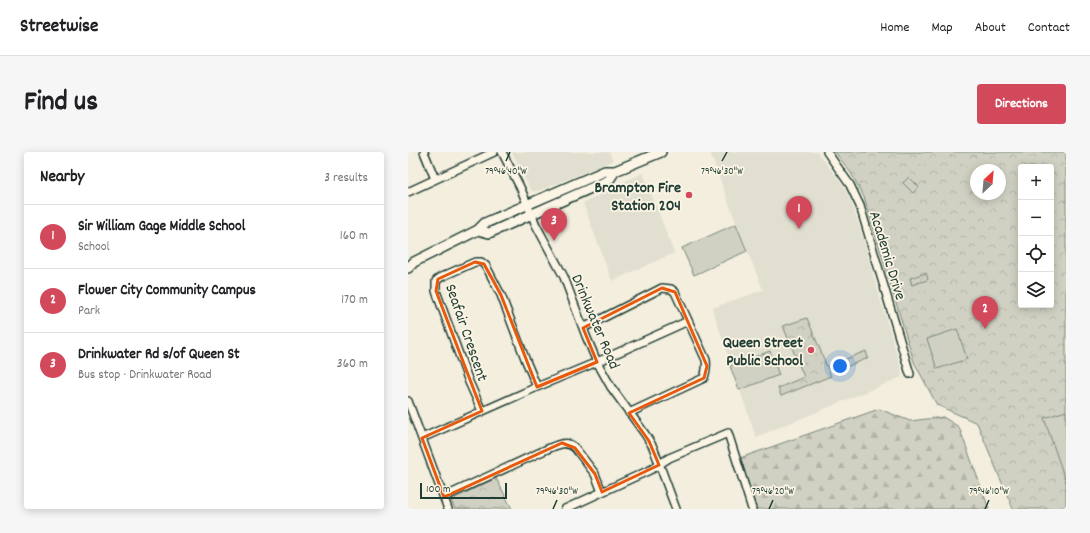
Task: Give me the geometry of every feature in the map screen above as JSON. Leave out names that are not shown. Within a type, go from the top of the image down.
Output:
[{"type":"main road","points":[[410,264],[478,230],[485,223],[605,171],[615,171],[661,152]]},
{"type":"main road","points":[[478,230],[489,233],[609,180],[615,171]]},
{"type":"street","points":[[424,152],[435,179]]},
{"type":"street","points":[[408,192],[494,152]]},
{"type":"street","name":"Drinkwater Road","points":[[502,152],[564,277],[582,328],[597,362],[611,387],[650,441],[657,455],[659,465],[676,509]]},
{"type":"street","name":"Academic Drive","points":[[827,152],[853,190],[860,206],[910,374]]},
{"type":"street","name":"Seafair Crescent","points":[[482,411],[469,382],[435,285],[436,281],[441,277],[475,262],[481,262],[486,266],[501,295],[537,387]]},
{"type":"street","points":[[582,328],[662,288],[675,292],[706,360],[706,372],[704,378],[629,412]]},
{"type":"street","points":[[422,438],[688,321]]},
{"type":"street","points":[[408,401],[448,509]]},
{"type":"street","points":[[565,509],[659,465],[669,458],[728,433],[752,509]]},
{"type":"street","points":[[444,497],[545,450],[565,443],[572,445],[579,453],[594,474],[602,492]]},
{"type":"highlighted area","points":[[475,262],[484,264],[501,295],[537,387],[597,362],[583,328],[662,288],[675,292],[707,366],[704,378],[629,413],[649,441],[659,465],[602,492],[595,474],[575,448],[562,443],[444,497],[422,438],[482,411],[436,291],[438,279]]},
{"type":"shaded area","points":[[512,152],[609,152],[613,161],[538,191],[532,191]]},
{"type":"shaded area","name":"Queen Street Public School","points":[[710,152],[817,152],[842,184],[851,201],[868,254],[902,377],[756,437],[712,308],[763,290]]},
{"type":"shaded area","points":[[643,173],[674,253],[612,281],[583,203]]},
{"type":"green space","points":[[835,152],[1066,152],[1066,509],[1013,509],[977,423],[937,405],[914,362],[864,197],[851,173]]},
{"type":"green space","points":[[909,177],[919,187],[913,193],[903,183]]},
{"type":"green space","points":[[736,224],[747,251],[694,275],[682,248]]},
{"type":"green space","points":[[926,273],[927,280],[912,285],[910,278]]},
{"type":"green space","points":[[807,318],[831,376],[781,396],[778,388],[804,377],[783,326]]},
{"type":"green space","points":[[957,329],[967,359],[937,369],[927,339]]},
{"type":"green space","points":[[770,351],[779,375],[739,390],[730,366]]},
{"type":"green space","points":[[866,351],[868,358],[834,372],[831,365]]},
{"type":"green space","points":[[879,409],[910,421],[943,417],[959,427],[989,509],[756,509],[740,458]]},
{"type":"green space","points":[[1066,411],[1066,482],[1044,418]]},
{"type":"green space","points":[[496,478],[512,509],[455,509],[451,500]]},
{"type":"place","name":"Brampton Fire Station 204","points":[[689,195]]},
{"type":"place","name":"Sir William Gage Middle School","points":[[799,229]]},
{"type":"place","name":"Drinkwater Rd s/of Queen St","points":[[554,241]]},
{"type":"place","name":"Flower City Community Campus","points":[[985,329]]},
{"type":"place","name":"Queen Street Public School","points":[[811,350]]}]
